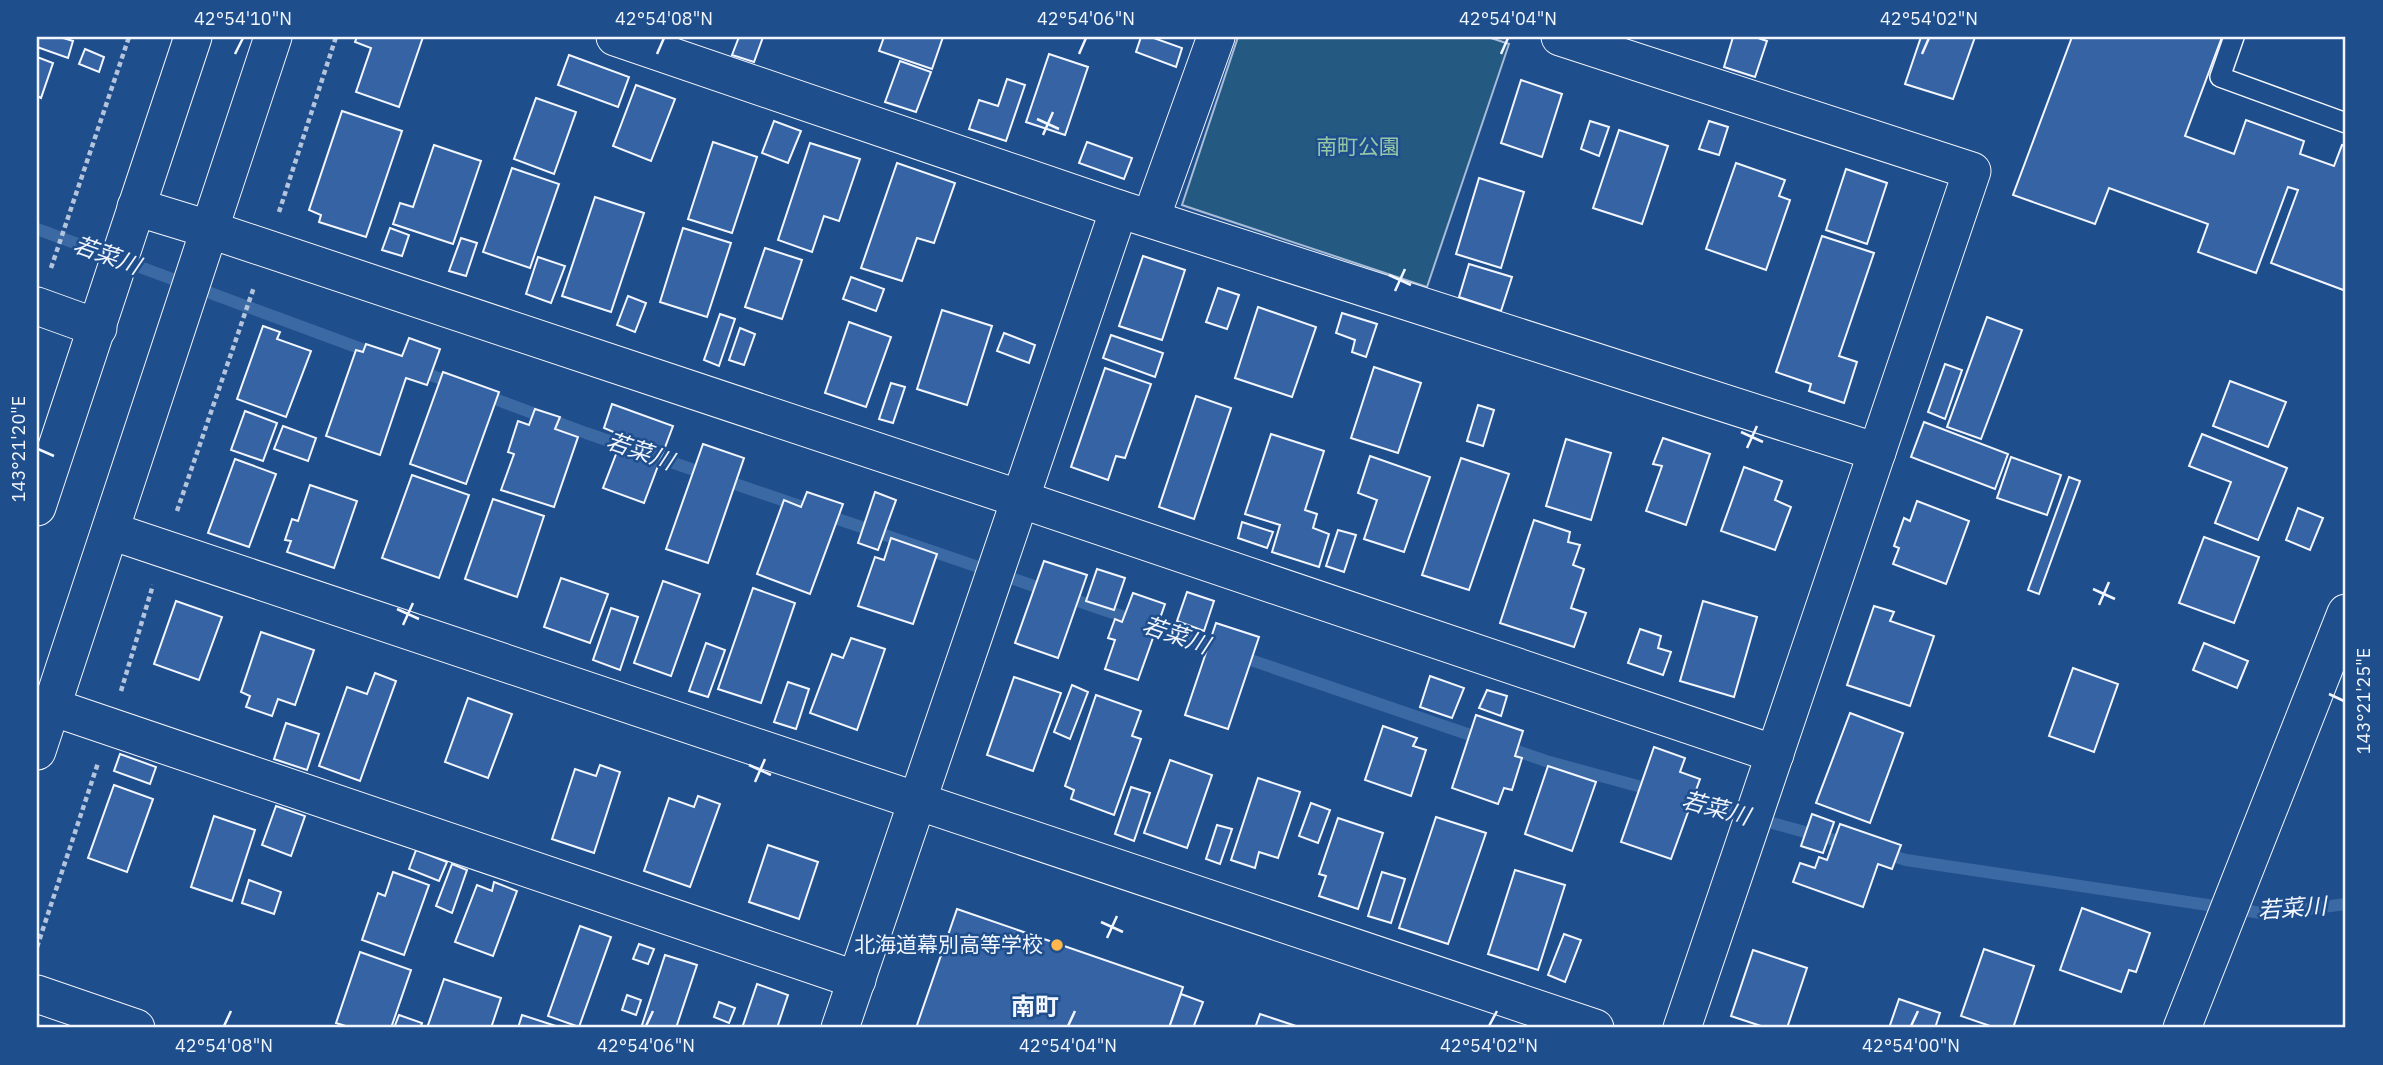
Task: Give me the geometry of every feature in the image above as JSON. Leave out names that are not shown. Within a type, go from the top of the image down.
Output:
[{"type":"street","points":[[37,507],[193,37]]},
{"type":"street","points":[[37,751],[273,37]]},
{"type":"street","points":[[615,37],[1135,214],[1877,452]]},
{"type":"street","points":[[840,1028],[1020,499],[1135,214],[1216,37]]},
{"type":"street","points":[[1560,37],[1972,171],[1682,1028]]},
{"type":"street","points":[[136,207],[267,248],[1020,499],[1774,754]]},
{"type":"street","points":[[37,306],[98,328]]},
{"type":"street","points":[[111,531],[1595,1028]]},
{"type":"street","points":[[2182,1028],[2346,613]]},
{"type":"street","points":[[52,706],[857,980]]},
{"type":"street","points":[[37,994],[136,1028]]},
{"type":"lane","points":[[2234,37],[2220,78],[2346,123]]},
{"type":"path","points":[[37,306],[129,37]]},
{"type":"path","points":[[37,943],[111,727],[164,549],[336,37]]},
{"type":"green space","name":"南町公園","points":[[1238,37],[1488,37],[1509,44],[1427,287],[1182,205]]},
{"type":"building","points":[[37,37],[60,37],[73,41],[68,58],[37,47]]},
{"type":"building","points":[[357,37],[423,37],[399,107],[356,92],[371,48],[355,42]]},
{"type":"building","points":[[739,37],[763,37],[754,62],[732,55]]},
{"type":"building","points":[[884,37],[943,37],[932,69],[879,51]]},
{"type":"building","points":[[1141,37],[1151,37],[1182,48],[1176,67],[1136,52]]},
{"type":"building","points":[[1733,37],[1755,37],[1767,41],[1755,77],[1724,67]]},
{"type":"building","points":[[1921,37],[1975,37],[1953,99],[1905,84]]},
{"type":"building","points":[[2072,37],[2222,37],[2185,136],[2234,154],[2246,120],[2304,141],[2300,154],[2334,166],[2342,145],[2346,146],[2346,291],[2271,263],[2298,190],[2288,187],[2256,273],[2198,252],[2208,224],[2109,188],[2095,224],[2013,195]]},
{"type":"building","points":[[85,49],[104,57],[99,72],[79,64]]},
{"type":"building","points":[[1049,54],[1088,67],[1065,135],[1026,122]]},
{"type":"building","points":[[569,55],[629,77],[618,107],[558,85]]},
{"type":"building","points":[[37,57],[53,63],[41,98],[37,96]]},
{"type":"building","points":[[900,61],[931,72],[916,112],[885,102]]},
{"type":"building","points":[[1007,79],[1025,85],[1006,141],[969,129],[979,100],[998,106]]},
{"type":"building","points":[[1521,80],[1562,94],[1542,157],[1501,143]]},
{"type":"building","points":[[636,85],[675,99],[651,161],[613,146]]},
{"type":"building","points":[[536,98],[576,112],[554,174],[514,159]]},
{"type":"building","points":[[342,111],[402,131],[366,237],[319,222],[321,215],[309,210]]},
{"type":"building","points":[[774,121],[801,131],[788,163],[762,153]]},
{"type":"building","points":[[1590,121],[1609,127],[1599,156],[1581,149]]},
{"type":"building","points":[[1709,121],[1728,127],[1719,155],[1699,149]]},
{"type":"building","points":[[1619,130],[1668,146],[1642,224],[1593,208]]},
{"type":"building","points":[[713,142],[757,157],[732,233],[688,219]]},
{"type":"building","points":[[1087,142],[1132,158],[1124,179],[1079,163]]},
{"type":"building","points":[[810,143],[860,159],[839,221],[824,216],[812,252],[778,240]]},
{"type":"building","points":[[434,145],[481,161],[453,244],[393,224],[400,203],[413,207]]},
{"type":"building","points":[[897,163],[955,183],[934,243],[917,238],[902,281],[861,268]]},
{"type":"building","points":[[1736,163],[1785,180],[1779,196],[1790,200],[1766,270],[1706,249]]},
{"type":"building","points":[[512,168],[559,184],[530,268],[483,252]]},
{"type":"building","points":[[1846,169],[1887,183],[1867,244],[1826,230]]},
{"type":"building","points":[[1479,178],[1524,192],[1501,268],[1456,254]]},
{"type":"building","points":[[595,197],[644,213],[611,312],[562,296]]},
{"type":"building","points":[[390,228],[409,235],[402,256],[382,250]]},
{"type":"building","points":[[683,228],[731,243],[707,317],[660,302]]},
{"type":"building","points":[[1822,236],[1874,253],[1839,356],[1857,362],[1844,403],[1809,391],[1811,384],[1776,372]]},
{"type":"building","points":[[461,238],[477,243],[466,276],[449,271]]},
{"type":"building","points":[[765,248],[802,260],[782,319],[745,307]]},
{"type":"building","points":[[1143,256],[1185,270],[1162,340],[1119,326]]},
{"type":"building","points":[[538,257],[565,266],[551,303],[526,294]]},
{"type":"building","points":[[1469,264],[1512,277],[1501,311],[1459,297]]},
{"type":"building","points":[[851,277],[884,289],[876,311],[843,299]]},
{"type":"building","points":[[1218,288],[1239,295],[1227,329],[1206,322]]},
{"type":"building","points":[[628,296],[646,303],[635,332],[617,325]]},
{"type":"building","points":[[1258,307],[1316,327],[1292,397],[1235,378]]},
{"type":"building","points":[[942,310],[992,326],[967,405],[917,389]]},
{"type":"building","points":[[1342,313],[1377,324],[1366,357],[1352,352],[1355,340],[1336,333]]},
{"type":"building","points":[[720,314],[735,319],[719,366],[704,360]]},
{"type":"building","points":[[1987,317],[2022,330],[1981,439],[1947,427]]},
{"type":"building","points":[[849,322],[891,337],[866,407],[825,393]]},
{"type":"building","points":[[263,326],[280,332],[277,339],[311,351],[286,417],[237,399]]},
{"type":"building","points":[[740,328],[755,334],[744,365],[729,360]]},
{"type":"building","points":[[1004,333],[1035,345],[1029,363],[997,351]]},
{"type":"building","points":[[1111,335],[1163,353],[1155,377],[1103,358]]},
{"type":"building","points":[[409,338],[440,349],[427,385],[406,378],[380,455],[326,436],[356,350],[363,352],[366,344],[402,356]]},
{"type":"building","points":[[1945,364],[1962,370],[1945,419],[1928,412]]},
{"type":"building","points":[[1374,367],[1421,383],[1398,453],[1351,438]]},
{"type":"building","points":[[1105,368],[1151,384],[1125,458],[1116,456],[1108,480],[1071,467]]},
{"type":"building","points":[[443,372],[499,392],[466,484],[410,464]]},
{"type":"building","points":[[2230,381],[2286,402],[2268,447],[2213,426]]},
{"type":"building","points":[[891,383],[905,387],[893,423],[879,419]]},
{"type":"building","points":[[1196,396],[1231,408],[1194,519],[1159,507]]},
{"type":"building","points":[[612,404],[673,426],[644,503],[603,488],[623,436],[604,428]]},
{"type":"building","points":[[1478,405],[1494,410],[1483,446],[1467,441]]},
{"type":"building","points":[[535,409],[560,417],[555,429],[578,437],[554,507],[501,490],[514,454],[508,452],[518,421],[529,425]]},
{"type":"building","points":[[245,411],[277,423],[263,461],[231,450]]},
{"type":"building","points":[[1924,422],[2008,454],[1995,489],[1911,457]]},
{"type":"building","points":[[283,426],[316,438],[308,461],[274,449]]},
{"type":"building","points":[[1271,434],[1324,451],[1305,510],[1317,514],[1313,528],[1329,534],[1319,567],[1272,552],[1280,525],[1245,514]]},
{"type":"building","points":[[2202,434],[2287,468],[2258,540],[2215,523],[2231,482],[2189,466]]},
{"type":"building","points":[[1663,438],[1710,454],[1686,525],[1646,511],[1662,466],[1653,464]]},
{"type":"building","points":[[1566,439],[1611,453],[1591,520],[1546,506]]},
{"type":"building","points":[[703,444],[744,458],[708,563],[666,549]]},
{"type":"building","points":[[1370,456],[1430,477],[1404,552],[1364,539],[1377,500],[1358,493]]},
{"type":"building","points":[[2011,457],[2061,475],[2047,515],[1997,498]]},
{"type":"building","points":[[1461,458],[1509,474],[1469,590],[1422,575]]},
{"type":"building","points":[[235,459],[276,474],[249,547],[208,533]]},
{"type":"building","points":[[1744,467],[1782,481],[1775,500],[1791,507],[1775,550],[1721,531]]},
{"type":"building","points":[[412,475],[469,495],[439,578],[382,558]]},
{"type":"building","points":[[2069,477],[2080,481],[2039,594],[2028,590]]},
{"type":"building","points":[[310,485],[357,501],[334,568],[287,552],[291,541],[285,540],[292,519],[298,521]]},
{"type":"building","points":[[807,492],[843,504],[810,594],[757,574],[784,500],[801,507]]},
{"type":"building","points":[[875,492],[896,500],[878,550],[858,543]]},
{"type":"building","points":[[493,499],[544,516],[517,597],[465,579]]},
{"type":"building","points":[[1917,501],[1969,521],[1946,584],[1893,564],[1899,548],[1894,546],[1904,518],[1910,521]]},
{"type":"building","points":[[2298,508],[2323,518],[2310,550],[2286,540]]},
{"type":"building","points":[[1534,520],[1570,532],[1568,542],[1580,545],[1573,565],[1584,569],[1571,608],[1586,613],[1574,647],[1500,623]]},
{"type":"building","points":[[1242,522],[1273,532],[1267,548],[1238,538]]},
{"type":"building","points":[[1338,530],[1356,535],[1344,572],[1326,566]]},
{"type":"building","points":[[2204,537],[2259,557],[2234,623],[2179,603]]},
{"type":"building","points":[[891,538],[937,554],[913,624],[858,606],[875,557],[884,560]]},
{"type":"building","points":[[1044,561],[1087,575],[1058,658],[1015,643]]},
{"type":"building","points":[[1097,569],[1125,578],[1114,610],[1086,601]]},
{"type":"building","points":[[561,578],[608,594],[590,643],[544,627]]},
{"type":"building","points":[[663,581],[700,594],[671,676],[634,663]]},
{"type":"building","points":[[753,588],[795,603],[761,703],[718,689]]},
{"type":"building","points":[[1187,592],[1214,601],[1204,631],[1177,621]]},
{"type":"building","points":[[1133,593],[1165,604],[1138,680],[1105,669],[1115,640],[1108,638],[1115,619],[1122,622]]},
{"type":"building","points":[[176,601],[222,617],[199,680],[154,664]]},
{"type":"building","points":[[1703,601],[1757,617],[1734,697],[1680,681]]},
{"type":"building","points":[[1874,606],[1894,612],[1890,621],[1934,636],[1910,706],[1847,685]]},
{"type":"building","points":[[611,608],[638,617],[620,670],[593,660]]},
{"type":"building","points":[[1216,623],[1259,637],[1228,729],[1185,715]]},
{"type":"building","points":[[1640,629],[1661,636],[1658,648],[1671,652],[1663,675],[1628,663]]},
{"type":"building","points":[[261,632],[314,650],[295,705],[278,699],[272,716],[246,707],[250,696],[241,692]]},
{"type":"building","points":[[851,638],[885,649],[857,730],[810,713],[832,654],[843,658]]},
{"type":"building","points":[[706,643],[725,650],[708,697],[689,691]]},
{"type":"building","points":[[2204,643],[2248,661],[2237,688],[2193,670]]},
{"type":"building","points":[[2073,668],[2118,684],[2094,752],[2049,736]]},
{"type":"building","points":[[375,673],[396,681],[360,781],[319,766],[347,687],[367,694]]},
{"type":"building","points":[[1430,676],[1464,688],[1452,718],[1420,707]]},
{"type":"building","points":[[1014,677],[1061,693],[1033,771],[987,755]]},
{"type":"building","points":[[788,682],[809,689],[796,729],[774,722]]},
{"type":"building","points":[[1072,685],[1088,692],[1070,739],[1054,732]]},
{"type":"building","points":[[1487,690],[1507,696],[1501,716],[1479,708]]},
{"type":"building","points":[[1096,695],[1141,711],[1132,736],[1141,739],[1114,815],[1071,799],[1074,790],[1065,786]]},
{"type":"building","points":[[468,698],[512,714],[488,778],[445,762]]},
{"type":"building","points":[[1850,713],[1903,733],[1870,823],[1816,803]]},
{"type":"building","points":[[1476,715],[1523,731],[1515,756],[1522,758],[1512,790],[1504,788],[1498,804],[1452,788]]},
{"type":"building","points":[[286,723],[319,734],[307,770],[274,759]]},
{"type":"building","points":[[1383,726],[1417,738],[1413,746],[1426,750],[1411,796],[1365,780]]},
{"type":"building","points":[[1654,747],[1685,758],[1680,772],[1700,779],[1671,859],[1621,842]]},
{"type":"building","points":[[120,754],[156,767],[150,784],[114,771]]},
{"type":"building","points":[[1170,760],[1212,775],[1187,848],[1144,833]]},
{"type":"building","points":[[600,765],[620,772],[594,853],[552,839],[575,769],[596,776]]},
{"type":"building","points":[[1548,766],[1596,782],[1572,851],[1525,834]]},
{"type":"building","points":[[1258,778],[1300,792],[1278,858],[1259,852],[1255,868],[1231,860]]},
{"type":"building","points":[[114,785],[153,799],[127,872],[88,858]]},
{"type":"building","points":[[1131,787],[1150,793],[1134,841],[1115,834]]},
{"type":"building","points":[[698,796],[720,804],[690,887],[644,871],[669,798],[694,807]]},
{"type":"building","points":[[1311,803],[1330,810],[1318,843],[1299,836]]},
{"type":"building","points":[[276,806],[305,816],[291,856],[262,845]]},
{"type":"building","points":[[1812,814],[1834,822],[1823,853],[1801,846]]},
{"type":"building","points":[[214,816],[255,830],[232,901],[191,887]]},
{"type":"building","points":[[1436,817],[1486,833],[1448,944],[1399,928]]},
{"type":"building","points":[[1338,818],[1383,833],[1358,909],[1319,896],[1326,876],[1319,874]]},
{"type":"building","points":[[1840,824],[1901,845],[1892,869],[1878,864],[1863,907],[1793,882],[1800,863],[1815,868],[1819,857],[1827,860]]},
{"type":"building","points":[[1217,825],[1232,829],[1220,864],[1206,859]]},
{"type":"building","points":[[768,845],[818,862],[799,919],[749,902]]},
{"type":"building","points":[[416,850],[447,862],[439,881],[409,869]]},
{"type":"building","points":[[452,864],[467,870],[452,913],[436,906]]},
{"type":"building","points":[[1515,870],[1565,885],[1538,970],[1488,954]]},
{"type":"building","points":[[393,872],[429,885],[404,955],[362,940],[378,893],[385,896]]},
{"type":"building","points":[[1382,872],[1405,879],[1391,923],[1368,916]]},
{"type":"building","points":[[249,880],[281,892],[274,914],[242,903]]},
{"type":"building","points":[[494,882],[517,891],[493,956],[455,942],[477,885],[492,891]]},
{"type":"building","points":[[2082,908],[2150,933],[2136,972],[2129,970],[2121,992],[2060,970]]},
{"type":"building","points":[[957,909],[1183,987],[1169,1028],[916,1028]]},
{"type":"building","points":[[580,926],[611,937],[579,1027],[548,1016]]},
{"type":"building","points":[[1564,934],[1581,940],[1565,982],[1548,975]]},
{"type":"building","points":[[639,944],[654,949],[648,964],[633,959]]},
{"type":"building","points":[[1984,949],[2034,966],[2013,1028],[1996,1028],[1961,1016]]},
{"type":"building","points":[[1753,950],[1807,968],[1787,1028],[1767,1028],[1731,1016]]},
{"type":"building","points":[[360,952],[411,970],[391,1028],[352,1028],[336,1023]]},
{"type":"building","points":[[665,955],[697,965],[676,1028],[641,1028]]},
{"type":"building","points":[[444,979],[501,998],[491,1028],[427,1028]]},
{"type":"building","points":[[757,984],[788,995],[777,1028],[742,1028]]},
{"type":"building","points":[[1181,994],[1203,1002],[1193,1028],[1169,1028]]},
{"type":"building","points":[[627,995],[641,1000],[636,1015],[622,1010]]},
{"type":"building","points":[[1899,999],[1940,1013],[1935,1028],[1889,1028]]},
{"type":"building","points":[[719,1002],[735,1008],[729,1023],[714,1017]]},
{"type":"building","points":[[1260,1014],[1302,1028],[1255,1028]]},
{"type":"building","points":[[399,1015],[422,1023],[420,1028],[394,1028]]},
{"type":"building","points":[[522,1015],[562,1028],[518,1028]]},
{"type":"waterway","name":"若菜川","points":[[37,229],[378,355]]},
{"type":"waterway","name":"若菜川","points":[[415,369],[457,385]]},
{"type":"waterway","name":"若菜川","points":[[484,395],[586,433],[1485,740]]},
{"type":"waterway","name":"若菜川","points":[[1503,746],[1546,761],[1656,791]]},
{"type":"waterway","name":"若菜川","points":[[1677,797],[1849,844]]},
{"type":"waterway","name":"若菜川","points":[[1883,853],[1906,860],[2268,914],[2346,904]]},
{"type":"place","name":"北海道幕別高等学校","points":[[1057,945]]},
{"type":"district","name":"南町","points":[[1035,1007]]}]
